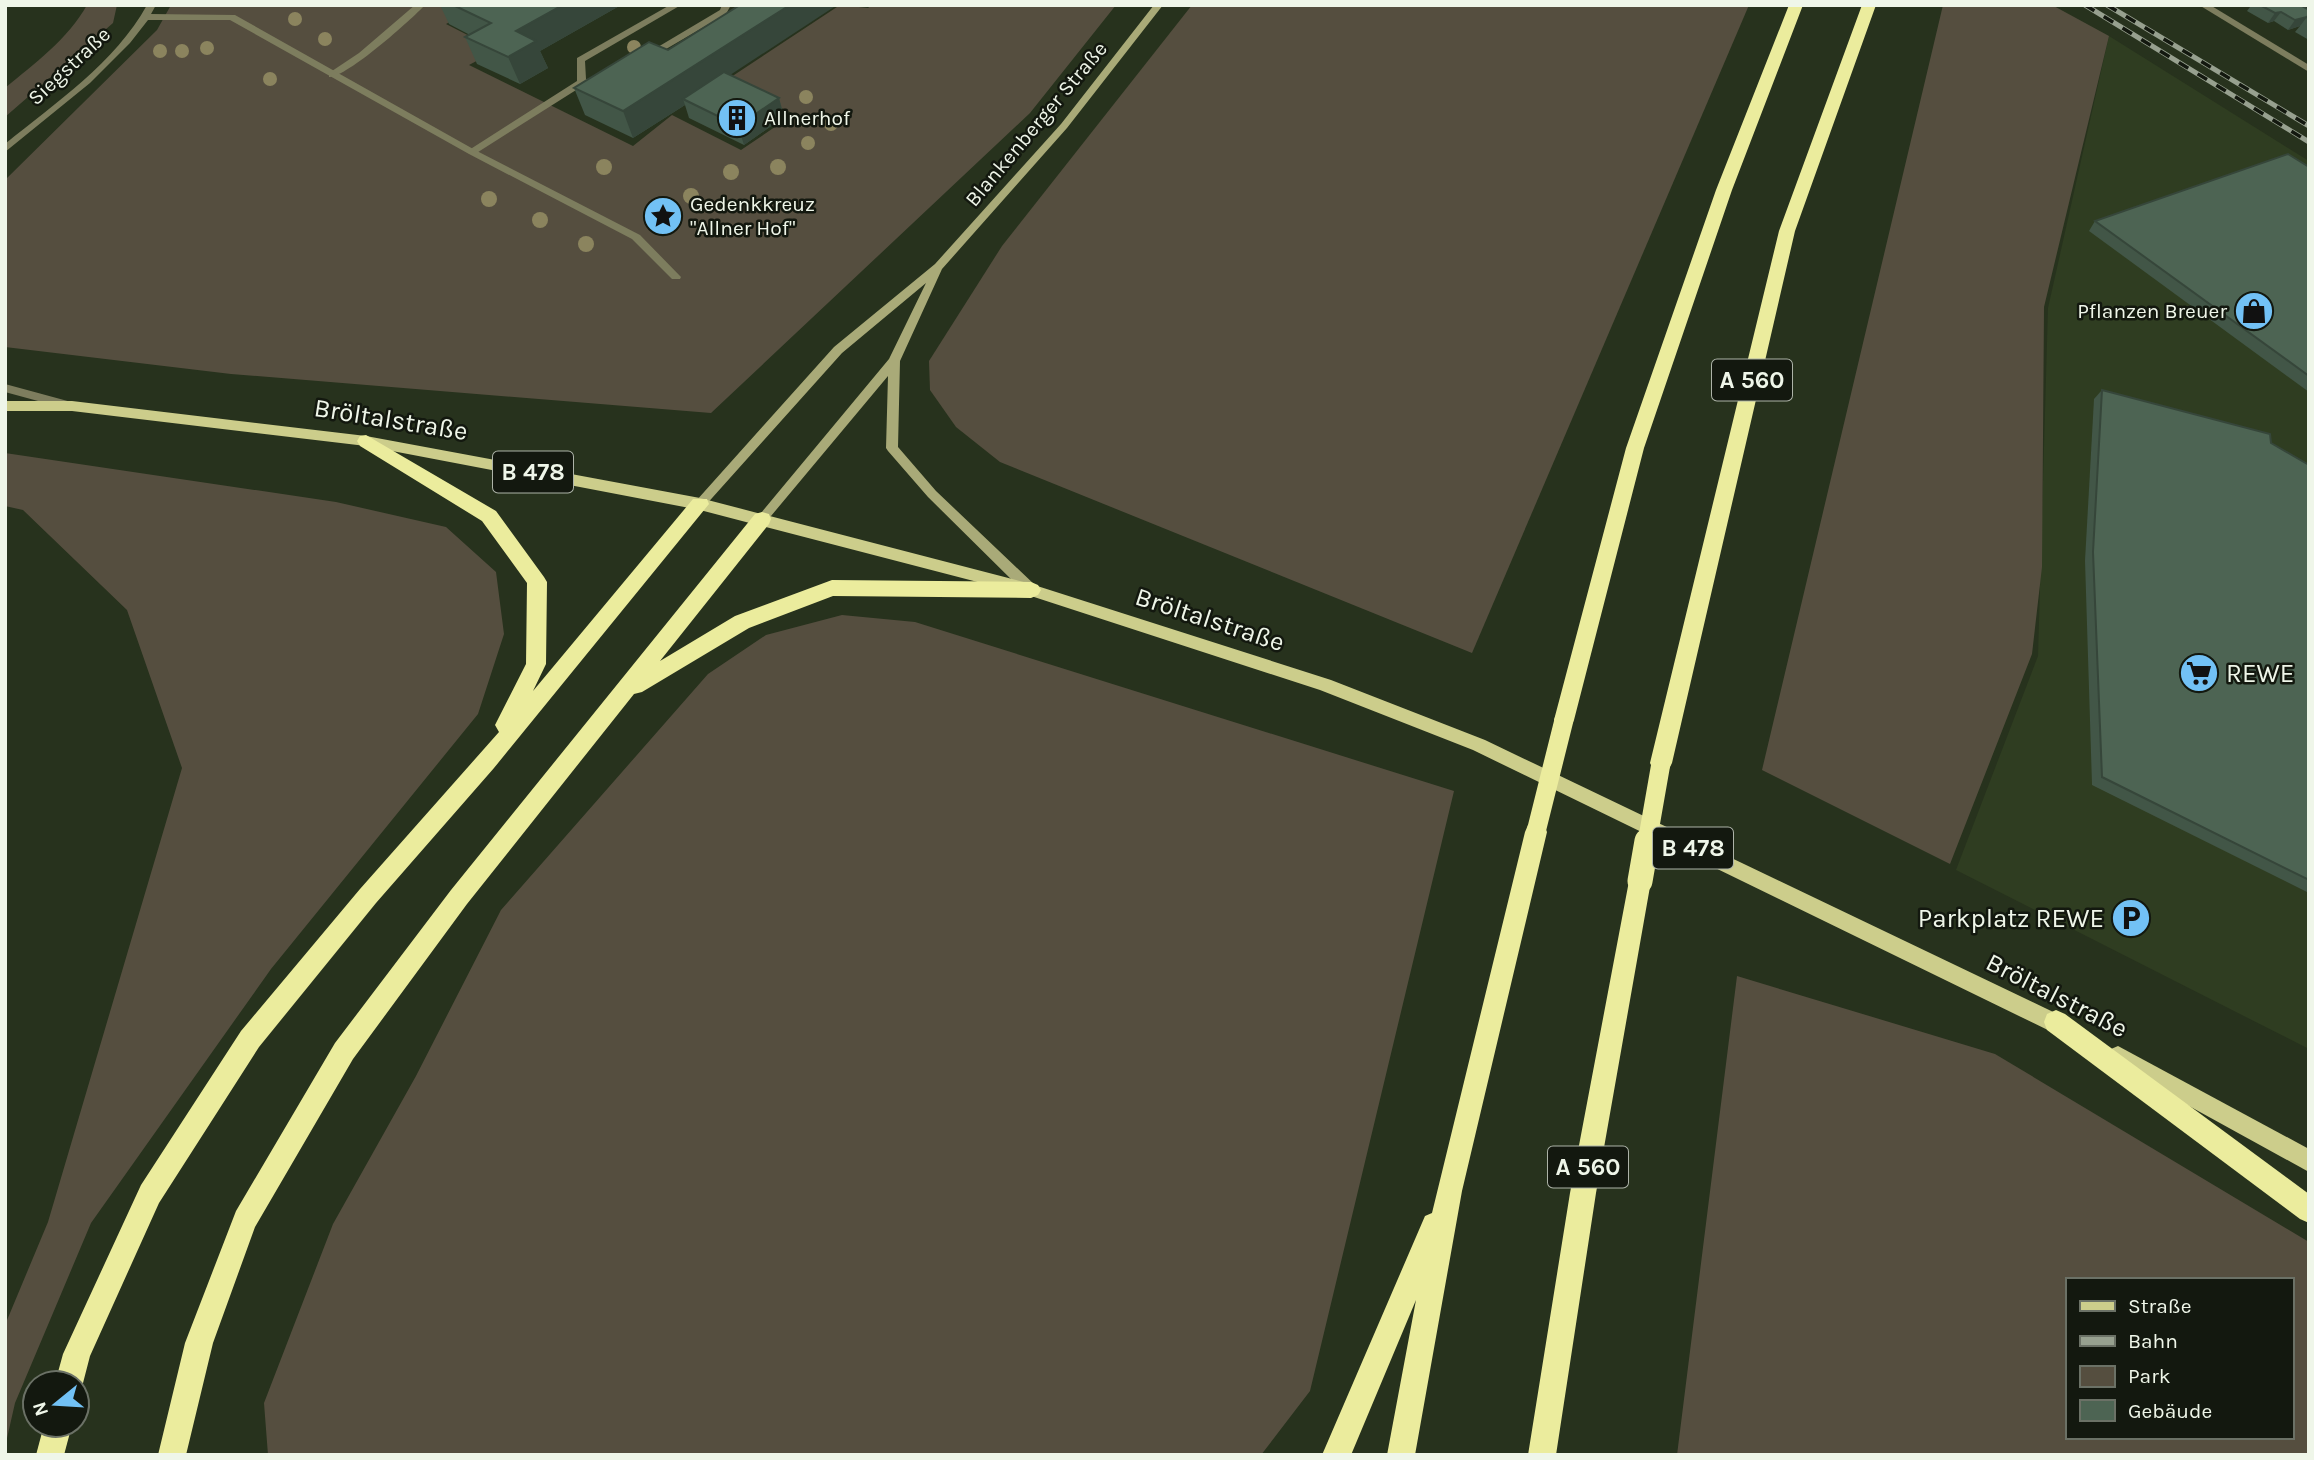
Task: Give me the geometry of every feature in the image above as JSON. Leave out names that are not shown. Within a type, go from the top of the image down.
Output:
[{"type":"highway","points":[[1401,1455],[1449,1191],[1563,720],[1635,447],[1724,190],[1796,5]]},
{"type":"highway","name":"A 560","points":[[1542,1455],[1583,1193],[1661,763],[1787,231],[1869,5]]},
{"type":"highway","points":[[366,441],[489,516],[537,582],[536,664],[486,762]]},
{"type":"highway","points":[[73,1369],[77,1354],[150,1194],[250,1039],[368,896],[486,762],[700,504]]},
{"type":"highway","points":[[172,1455],[199,1343],[245,1220],[344,1051],[459,897],[762,519]]},
{"type":"highway","points":[[622,695],[742,622],[832,588],[1031,590]]},
{"type":"highway","points":[[2056,1023],[2309,1210]]},
{"type":"highway","points":[[1336,1455],[1449,1191]]},
{"type":"main road","name":"Bröltalstraße","points":[[5,406],[72,406],[366,441],[700,504],[1031,590],[1325,685],[1479,745],[2056,1023],[2309,1161]]},
{"type":"street","name":"Siegstraße","points":[[5,149],[105,63],[147,17],[152,5]]},
{"type":"street","points":[[332,75],[362,55],[421,5]]},
{"type":"street","points":[[582,82],[580,60],[677,5]]},
{"type":"street","points":[[631,66],[723,12],[727,5]]},
{"type":"street","name":"Blankenberger Straße","points":[[700,504],[838,350],[939,266],[1064,127],[1159,5]]},
{"type":"street","points":[[2203,5],[2309,69]]},
{"type":"street","points":[[147,17],[232,17],[472,152],[636,237],[676,276]]},
{"type":"street","points":[[472,152],[582,82],[608,80]]},
{"type":"street","name":"Blankenberger Straße","points":[[762,519],[894,361],[939,266]]},
{"type":"street","points":[[894,361],[892,448],[932,494],[1031,590]]},
{"type":"street","points":[[5,388],[72,406]]},
{"type":"shaded area","points":[[2109,36],[2309,161],[2309,1049],[1956,870],[2038,656],[2048,308]]},
{"type":"green space","points":[[87,5],[117,5],[113,23],[5,117],[5,88],[60,40]]},
{"type":"green space","points":[[171,5],[481,5],[446,24],[497,50],[469,65],[633,146],[672,115],[741,150],[794,114],[725,81],[840,5],[868,8],[872,5],[1116,5],[1030,113],[711,413],[231,374],[5,347],[5,180],[157,30]]},
{"type":"green space","points":[[1192,5],[1749,5],[1472,653],[1000,462],[956,427],[930,390],[929,361],[1002,246]]},
{"type":"green space","points":[[1943,5],[2052,5],[2109,36],[2044,307],[2042,567],[2032,654],[1950,864],[1762,770]]},
{"type":"green space","points":[[5,453],[336,502],[446,527],[496,572],[504,634],[478,714],[271,969],[91,1223],[29,1369],[21,1369],[21,1389],[5,1447],[5,1325],[48,1222],[182,768],[127,610],[23,510],[5,506]]},
{"type":"green space","points":[[842,615],[915,622],[1454,791],[1310,1391],[1261,1455],[268,1455],[264,1403],[333,1224],[416,1076],[501,910],[708,674],[766,635]]},
{"type":"green space","points":[[1737,976],[1995,1054],[2309,1242],[2309,1455],[1677,1455]]},
{"type":"building","points":[[453,5],[563,5],[516,31],[536,41],[508,57],[465,37],[491,23]]},
{"type":"building","points":[[740,5],[790,5],[623,111],[574,88],[649,42],[668,50]]},
{"type":"building","points":[[2260,5],[2300,5],[2309,10],[2309,14],[2295,20]]},
{"type":"building","points":[[724,72],[779,98],[738,126],[683,99]]},
{"type":"building","name":"Pflanzen Breuer","points":[[2288,154],[2309,167],[2309,376],[2095,221]]},
{"type":"building","name":"REWE","points":[[2102,390],[2270,434],[2271,443],[2309,465],[2309,880],[2102,777],[2093,552]]},
{"type":"railway","points":[[2085,5],[2309,142]]},
{"type":"railway","points":[[2107,5],[2309,126]]},
{"type":"place","name":"Allnerhof","points":[[737,118]]},
{"type":"place","name":"Gedenkkreuz \"Allner Hof\"","points":[[663,216]]},
{"type":"place","name":"Pflanzen Breuer","points":[[2254,311]]},
{"type":"place","name":"REWE","points":[[2199,673]]},
{"type":"place","name":"Parkplatz REWE","points":[[2131,918]]}]
